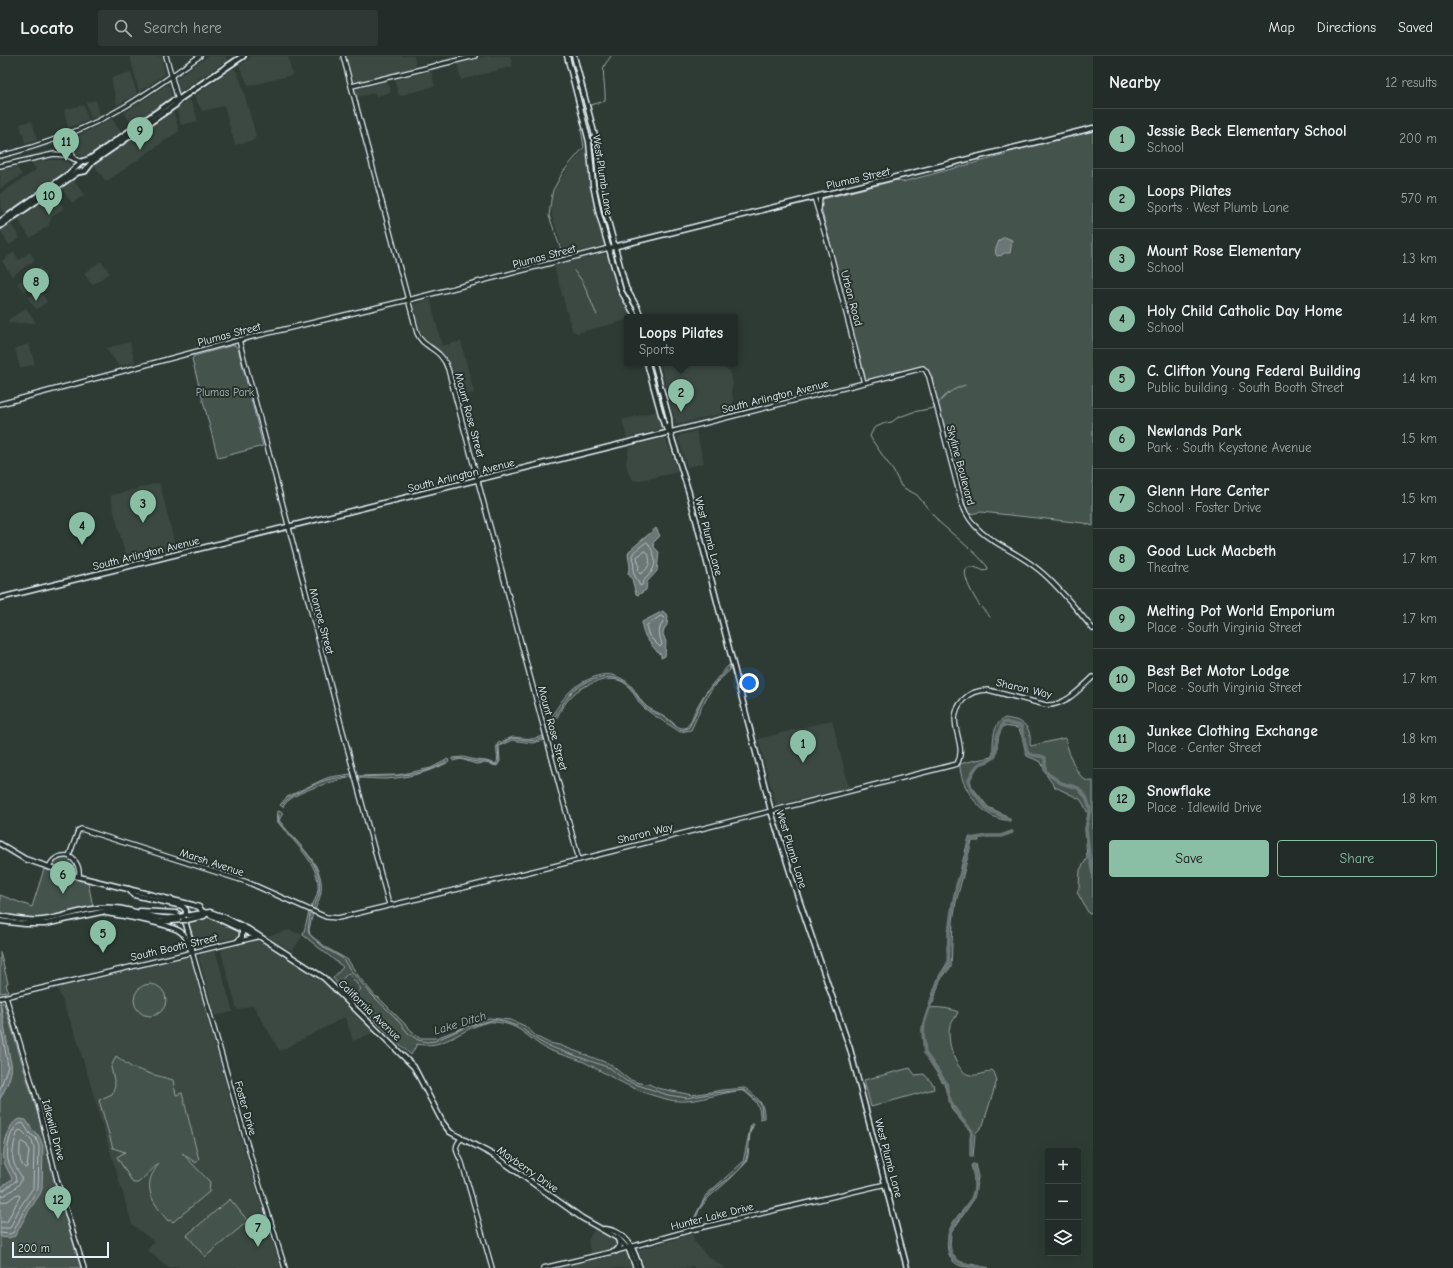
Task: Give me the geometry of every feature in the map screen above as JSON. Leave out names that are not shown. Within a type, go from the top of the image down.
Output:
[{"type":"main road","points":[[0,222],[69,174],[81,163],[90,160],[173,101],[178,100],[244,56]]},
{"type":"main road","name":"West Plumb Lane","points":[[567,56],[589,142],[594,193],[621,290],[634,314]]},
{"type":"main road","name":"West Plumb Lane","points":[[574,56],[594,132],[601,192],[615,247],[626,288],[640,314]]},
{"type":"main road","points":[[0,226],[78,172],[85,171],[95,160],[175,105],[178,100]]},
{"type":"main road","name":"Plumas Street","points":[[609,248],[1093,128]]},
{"type":"main road","points":[[81,163],[86,164],[88,167]]},
{"type":"main road","points":[[81,163],[78,169],[82,172]]},
{"type":"main road","name":"West Plumb Lane","points":[[649,366],[664,425],[670,432]]},
{"type":"main road","name":"West Plumb Lane","points":[[655,366],[669,418],[670,432],[689,493],[771,811],[798,898],[850,1048],[907,1268]]},
{"type":"main road","name":"South Arlington Avenue","points":[[0,598],[670,432]]},
{"type":"main road","name":"California Avenue","points":[[0,844],[20,856],[79,877],[181,901],[199,907],[200,910],[242,929],[253,936],[258,936]]},
{"type":"main road","points":[[129,889],[134,895],[182,906],[186,910],[183,918]]},
{"type":"main road","points":[[0,916],[37,920],[97,908],[111,907],[174,913],[179,914],[186,921],[192,945],[192,952]]},
{"type":"main road","points":[[128,909],[160,918],[183,918]]},
{"type":"main road","points":[[0,921],[25,924],[45,924],[106,911],[121,912],[161,922],[207,913]]},
{"type":"main road","points":[[97,912],[120,915],[178,930],[185,936],[192,952]]},
{"type":"main road","name":"California Avenue","points":[[207,913],[213,913],[224,917],[248,929],[324,978],[404,1056],[417,1071],[443,1122]]},
{"type":"main road","points":[[238,941],[242,937],[242,929]]},
{"type":"main road","name":"Mayberry Drive","points":[[443,1122],[450,1132],[495,1156],[582,1218],[604,1229],[629,1247],[640,1268]]},
{"type":"main road","name":"Mayberry Drive","points":[[604,1229],[609,1229],[628,1241],[636,1268]]},
{"type":"main road","points":[[616,1238],[619,1240],[620,1246],[616,1251]]},
{"type":"street","points":[[166,56],[178,100]]},
{"type":"street","points":[[0,156],[37,146],[66,135],[115,112],[200,56]]},
{"type":"street","name":"Mount Rose Street","points":[[344,56],[408,300],[420,338],[440,355],[447,365],[579,860]]},
{"type":"street","points":[[352,86],[475,56]]},
{"type":"street","points":[[66,135],[74,159]]},
{"type":"street","points":[[0,166],[46,155],[61,154],[67,151],[69,147]]},
{"type":"street","points":[[61,154],[81,163]]},
{"type":"street","name":"Urban Road","points":[[820,196],[819,205],[821,218]]},
{"type":"street","name":"Urban Road","points":[[814,197],[821,218],[864,383]]},
{"type":"street","name":"Plumas Street","points":[[0,404],[239,340],[408,300],[609,248]]},
{"type":"street","name":"Monroe Street","points":[[239,340],[390,905]]},
{"type":"street","name":"South Arlington Avenue","points":[[670,432],[919,368],[925,370]]},
{"type":"street","name":"Skyline Boulevard","points":[[925,370],[929,377],[962,504],[968,519],[984,535],[1027,560],[1044,573],[1093,628]]},
{"type":"street","name":"Sharon Way","points":[[338,918],[579,860],[956,764],[960,751],[954,726],[955,716],[958,707],[964,698],[978,690],[994,690],[1046,705],[1055,705],[1064,702],[1093,677]]},
{"type":"street","name":"Marsh Avenue","points":[[69,856],[78,830],[81,829],[247,882],[326,917],[338,918]]},
{"type":"street","points":[[49,867],[53,860],[58,857],[69,856],[77,863],[79,877]]},
{"type":"street","name":"South Booth Street","points":[[3,997],[258,936]]},
{"type":"street","name":"Foster Drive","points":[[192,952],[254,1170],[285,1268]]},
{"type":"street","name":"Idlewild Drive","points":[[3,997],[38,1103],[58,1180],[84,1268]]},
{"type":"street","points":[[461,1139],[457,1143],[456,1149],[462,1163],[492,1268]]},
{"type":"street","name":"Hunter Lake Drive","points":[[543,1268],[886,1184]]},
{"type":"shaded area","points":[[130,56],[161,56],[165,74],[139,92]]},
{"type":"shaded area","points":[[208,56],[225,56],[228,60],[179,92],[176,79]]},
{"type":"shaded area","points":[[252,56],[288,56],[292,75],[249,86],[239,66]]},
{"type":"shaded area","points":[[346,56],[414,56],[416,68],[354,82]]},
{"type":"shaded area","points":[[488,56],[510,56],[513,66],[461,80],[457,64]]},
{"type":"shaded area","points":[[232,69],[235,69],[241,82],[256,136],[254,140],[235,145],[224,106],[202,111],[194,96]]},
{"type":"shaded area","points":[[431,71],[435,86],[399,96],[395,82],[397,79]]},
{"type":"shaded area","points":[[131,72],[137,94],[117,105],[111,78]]},
{"type":"shaded area","points":[[387,82],[391,92],[376,96],[375,93],[357,97],[356,89]]},
{"type":"shaded area","points":[[166,85],[169,86],[172,99],[133,126],[124,113]]},
{"type":"shaded area","points":[[189,99],[194,108],[198,121],[181,125],[176,108]]},
{"type":"shaded area","points":[[96,100],[100,115],[91,119],[86,102]]},
{"type":"shaded area","points":[[84,105],[88,120],[68,128],[64,110]]},
{"type":"shaded area","points":[[173,110],[179,131],[106,182],[94,165]]},
{"type":"shaded area","points":[[112,119],[122,134],[86,157],[75,154],[71,139]]},
{"type":"shaded area","points":[[32,121],[37,140],[25,143],[20,124]]},
{"type":"shaded area","points":[[587,144],[591,193],[604,244],[603,246],[583,251],[576,251],[565,255],[552,216],[552,196],[557,184]]},
{"type":"shaded area","points":[[48,160],[66,160],[72,169],[4,214],[0,208],[0,194],[36,170],[32,163]]},
{"type":"shaded area","points":[[17,167],[22,175],[0,189],[0,170]]},
{"type":"shaded area","points":[[73,179],[84,195],[72,203],[61,188]]},
{"type":"shaded area","points":[[54,194],[64,208],[52,217],[48,226],[30,238],[17,218]]},
{"type":"shaded area","points":[[10,223],[20,238],[9,245],[0,230]]},
{"type":"shaded area","points":[[14,252],[19,260],[30,252],[35,260],[12,276],[2,261]]},
{"type":"shaded area","points":[[603,254],[608,256],[619,296],[631,314],[624,314],[624,321],[577,333],[572,330],[554,266]]},
{"type":"shaded area","points":[[101,261],[110,273],[92,285],[84,273]]},
{"type":"shaded area","points":[[40,267],[46,275],[24,292],[17,283]]},
{"type":"shaded area","points":[[40,290],[47,302],[36,309],[28,298]]},
{"type":"shaded area","points":[[430,298],[442,346],[461,341],[474,393],[459,396],[446,358],[440,351],[422,337],[413,305]]},
{"type":"shaded area","points":[[26,308],[36,323],[10,323],[8,320]]},
{"type":"shaded area","points":[[130,342],[135,362],[119,366],[106,348]]},
{"type":"shaded area","points":[[29,344],[35,364],[20,368],[15,348]]},
{"type":"shaded area","points":[[661,366],[721,366],[730,371],[733,384],[731,390],[733,397],[732,411],[676,425]]},
{"type":"shaded area","points":[[658,411],[662,426],[661,429],[627,438],[622,420]]},
{"type":"shaded area","points":[[696,431],[704,463],[687,467],[678,438],[680,435]]},
{"type":"shaded area","points":[[664,438],[666,439],[678,472],[637,481],[633,480],[629,474],[626,464],[629,447]]},
{"type":"shaded area","points":[[157,483],[160,484],[176,550],[127,562],[110,496]]},
{"type":"shaded area","points":[[832,720],[849,788],[776,805],[758,739]]},
{"type":"shaded area","points":[[210,917],[238,930],[240,934],[237,937],[196,946],[188,922]]},
{"type":"shaded area","points":[[290,930],[303,935],[293,950],[288,949],[267,936]]},
{"type":"shaded area","points":[[259,941],[321,980],[375,1032],[353,1041],[345,1017],[280,1051],[253,1005],[237,1010],[221,952],[222,949]]},
{"type":"shaded area","points":[[213,951],[216,953],[233,1012],[215,1016],[199,958],[200,954]]},
{"type":"shaded area","points":[[190,957],[191,960],[245,1153],[281,1268],[180,1268],[178,1266],[169,1268],[147,1250],[154,1242],[132,1224],[76,1036],[57,987]]},
{"type":"shaded area","points":[[348,973],[362,989],[353,998],[338,984]]},
{"type":"shaded area","points":[[594,1229],[616,1240],[618,1246],[591,1254],[588,1241]]},
{"type":"shaded area","points":[[693,1234],[694,1241],[706,1255],[725,1268],[694,1268],[693,1266],[685,1268],[645,1268],[638,1250]]},
{"type":"shaded area","points":[[624,1252],[627,1254],[633,1268],[560,1268]]},
{"type":"green space","points":[[1093,131],[1093,526],[1084,523],[981,512],[969,514],[962,498],[925,368],[920,367],[865,381],[819,200],[897,180],[902,182],[1005,155],[1005,153]]},
{"type":"green space","name":"Plumas Park","points":[[234,345],[238,348],[263,446],[218,458],[192,359],[194,356]]},
{"type":"green space","points":[[729,665],[730,670],[717,682],[709,693],[691,730],[680,732],[644,708],[632,691],[623,682],[611,679],[599,681],[580,689],[562,708],[548,734],[546,729],[554,713],[569,692],[583,682],[596,676],[608,674],[616,676],[628,683],[646,706],[665,716],[677,726],[685,728],[690,722],[698,705],[706,693]]},
{"type":"green space","points":[[1005,718],[1018,721],[1025,725],[1029,732],[1031,746],[1065,738],[1074,765],[1078,772],[1082,778],[1087,781],[1093,781],[1093,913],[1089,914],[1077,892],[1079,888],[1080,870],[1087,858],[1085,829],[1088,814],[1080,799],[1055,787],[1047,776],[1041,762],[1027,756],[1018,728],[1003,726],[999,737],[996,756],[992,760],[983,763],[978,767],[972,775],[970,781],[970,784],[988,807],[1005,815],[1011,820],[992,816],[983,810],[975,802],[964,783],[960,764],[991,757],[993,754],[995,729]]},
{"type":"green space","points":[[543,736],[544,740],[532,743],[512,740],[499,746],[500,761],[497,766],[485,763],[476,764],[461,759],[453,761],[453,758],[463,757],[496,764],[498,743],[513,737],[532,739]]},
{"type":"green space","points":[[448,759],[449,762],[442,766],[410,776],[385,779],[357,778],[356,776],[398,775],[431,768]]},
{"type":"green space","points":[[351,774],[352,777],[314,788],[295,796],[283,807],[280,805],[287,797],[322,780],[330,777]]},
{"type":"green space","points":[[278,811],[283,813],[279,820],[313,861],[318,871],[321,883],[320,895],[315,909],[311,907],[318,890],[318,880],[315,871],[304,853],[277,821]]},
{"type":"green space","points":[[969,837],[978,838],[979,841],[972,841],[956,902],[953,921],[951,967],[940,980],[933,1003],[929,1004],[939,976],[948,962],[947,948],[951,913]]},
{"type":"green space","points":[[62,858],[70,859],[75,864],[77,871],[76,879],[88,882],[93,907],[43,918],[28,918],[0,914],[0,895],[32,907],[44,869],[50,871],[55,861]]},
{"type":"green space","points":[[309,912],[313,913],[309,929],[310,935],[327,948],[348,960],[359,977],[376,997],[378,997],[419,1038],[436,1038],[489,1018],[511,1020],[525,1026],[537,1037],[549,1043],[559,1045],[610,1064],[628,1079],[639,1083],[649,1084],[657,1088],[692,1095],[745,1088],[759,1100],[763,1108],[764,1118],[760,1119],[758,1106],[744,1091],[735,1091],[689,1101],[674,1101],[656,1096],[632,1087],[584,1062],[549,1050],[518,1029],[504,1023],[487,1022],[441,1043],[425,1045],[417,1044],[411,1055],[353,1000],[361,989],[348,973],[338,984],[333,978],[343,967],[303,935]]},
{"type":"green space","points":[[0,952],[8,983],[6,984],[8,992],[0,993]]},
{"type":"green space","points":[[150,984],[156,985],[163,991],[166,1000],[165,1006],[159,1013],[150,1016],[144,1015],[137,1009],[134,1000],[135,994],[141,987]]},
{"type":"green space","points":[[0,1003],[4,1003],[39,1118],[55,1183],[81,1268],[0,1268],[0,1099],[9,1080],[11,1065]]},
{"type":"green space","points":[[928,1008],[943,1008],[958,1012],[950,1026],[949,1032],[949,1039],[956,1062],[965,1073],[970,1075],[981,1074],[992,1070],[997,1080],[983,1125],[975,1134],[973,1157],[971,1157],[970,1131],[952,1110],[944,1084],[924,1053],[922,1028]]},
{"type":"green space","points":[[116,1056],[131,1067],[173,1080],[176,1095],[182,1093],[199,1160],[196,1163],[182,1153],[210,1182],[209,1192],[173,1222],[170,1220],[168,1221],[161,1212],[154,1202],[150,1192],[152,1174],[159,1163],[138,1183],[133,1183],[117,1157],[125,1152],[113,1148],[99,1100],[112,1094],[115,1085],[111,1067]]},
{"type":"green space","points":[[910,1068],[915,1075],[924,1074],[933,1084],[934,1089],[871,1107],[864,1080]]},
{"type":"green space","points":[[751,1124],[754,1124],[750,1133],[746,1163],[708,1198],[699,1210],[693,1226],[692,1223],[706,1195],[743,1162]]},
{"type":"green space","points":[[975,1164],[978,1177],[974,1199],[951,1233],[950,1249],[952,1255],[957,1261],[989,1268],[971,1268],[955,1263],[951,1258],[947,1246],[951,1226],[973,1195],[974,1182],[971,1165]]},
{"type":"green space","points":[[230,1199],[248,1221],[205,1257],[187,1235]]},
{"type":"water","points":[[1005,237],[1012,240],[1010,253],[1004,253],[997,256],[996,250],[999,240]]},
{"type":"water","points":[[656,528],[660,536],[653,543],[654,547],[659,552],[657,571],[647,582],[646,590],[638,595],[636,594],[632,579],[628,573],[630,566],[628,555],[629,551]]},
{"type":"water","points":[[663,611],[668,616],[667,625],[663,634],[666,642],[665,656],[661,658],[661,654],[658,653],[645,635],[642,622]]},
{"type":"water","points":[[0,1001],[11,1070],[9,1080],[0,1099]]},
{"type":"water","points":[[19,1119],[26,1120],[39,1136],[43,1146],[42,1189],[15,1236],[9,1238],[1,1237],[0,1235],[1,1190],[4,1184],[12,1179],[4,1162],[4,1151],[8,1131]]},
{"type":"waterway","points":[[591,105],[605,101],[604,67],[611,56]]},
{"type":"waterway","points":[[563,255],[549,216],[551,200],[553,190],[563,172],[584,147],[581,129]]},
{"type":"waterway","points":[[574,271],[585,286],[597,315]]},
{"type":"waterway","points":[[937,405],[949,393],[965,385]]},
{"type":"waterway","points":[[935,407],[913,412],[897,418],[892,422],[885,423],[874,428],[870,436],[894,472],[901,486],[917,495],[939,522],[977,555],[987,566],[988,569],[984,571],[974,567],[968,567],[966,570],[966,576],[974,597],[990,617]]},
{"type":"waterway","name":"Lake Ditch","points":[[549,727],[565,701],[576,688],[589,681],[605,677],[620,679],[626,683],[645,707],[650,711],[664,717],[679,729],[684,730],[689,727],[705,694],[727,670]]},
{"type":"waterway","points":[[1009,820],[986,808],[971,788],[969,780],[978,765],[995,756],[997,737],[1003,723],[1006,722],[1021,726],[1027,752],[1031,755],[1045,758],[1045,770],[1048,774],[1061,783],[1078,788],[1086,797],[1090,809],[1086,828],[1093,874]]},
{"type":"waterway","name":"Lake Ditch","points":[[455,759],[487,762],[496,765],[499,763],[498,746],[511,738],[535,741],[543,738]]},
{"type":"waterway","name":"Lake Ditch","points":[[360,777],[404,775],[426,771],[446,762]]},
{"type":"waterway","name":"Lake Ditch","points":[[283,804],[297,793],[316,784],[330,779],[348,777]]},
{"type":"waterway","name":"Lake Ditch","points":[[279,815],[278,821],[311,860],[317,870],[320,881],[319,893],[314,906]]},
{"type":"waterway","points":[[971,1156],[972,1131],[952,1105],[948,1095],[946,1083],[925,1053],[923,1033],[924,1023],[938,982],[942,973],[948,967],[949,932],[953,904],[970,839],[988,836],[1001,836],[1012,832]]},
{"type":"waterway","name":"Lake Ditch","points":[[310,914],[308,931],[310,935],[326,949],[342,958],[351,971],[373,996],[395,1017],[408,1033],[418,1040],[427,1042],[435,1041],[466,1027],[493,1020],[499,1020],[520,1027],[537,1040],[548,1046],[610,1068],[626,1081],[668,1095],[687,1098],[744,1090],[761,1104],[762,1117]]},
{"type":"waterway","name":"Lake Ditch","points":[[693,1222],[700,1207],[707,1197],[743,1166],[746,1159],[749,1135],[752,1126]]},
{"type":"waterway","points":[[973,1165],[975,1177],[973,1196],[970,1203],[952,1226],[949,1241],[950,1250],[955,1259],[968,1266],[983,1268]]},
{"type":"place","name":"Melting Pot World Emporium","points":[[140,150]]},
{"type":"place","name":"Junkee Clothing Exchange","points":[[66,161]]},
{"type":"place","name":"Best Bet Motor Lodge","points":[[49,215]]},
{"type":"place","name":"Good Luck Macbeth","points":[[36,301]]},
{"type":"place","name":"Loops Pilates","points":[[681,412]]},
{"type":"place","name":"Mount Rose Elementary","points":[[143,523]]},
{"type":"place","name":"Holy Child Catholic Day Home","points":[[82,545]]},
{"type":"place","name":"Jessie Beck Elementary School","points":[[803,763]]},
{"type":"place","name":"Newlands Park","points":[[63,894]]},
{"type":"place","name":"C. Clifton Young Federal Building","points":[[103,953]]},
{"type":"place","name":"Snowflake","points":[[58,1219]]},
{"type":"place","name":"Glenn Hare Center","points":[[258,1247]]}]
